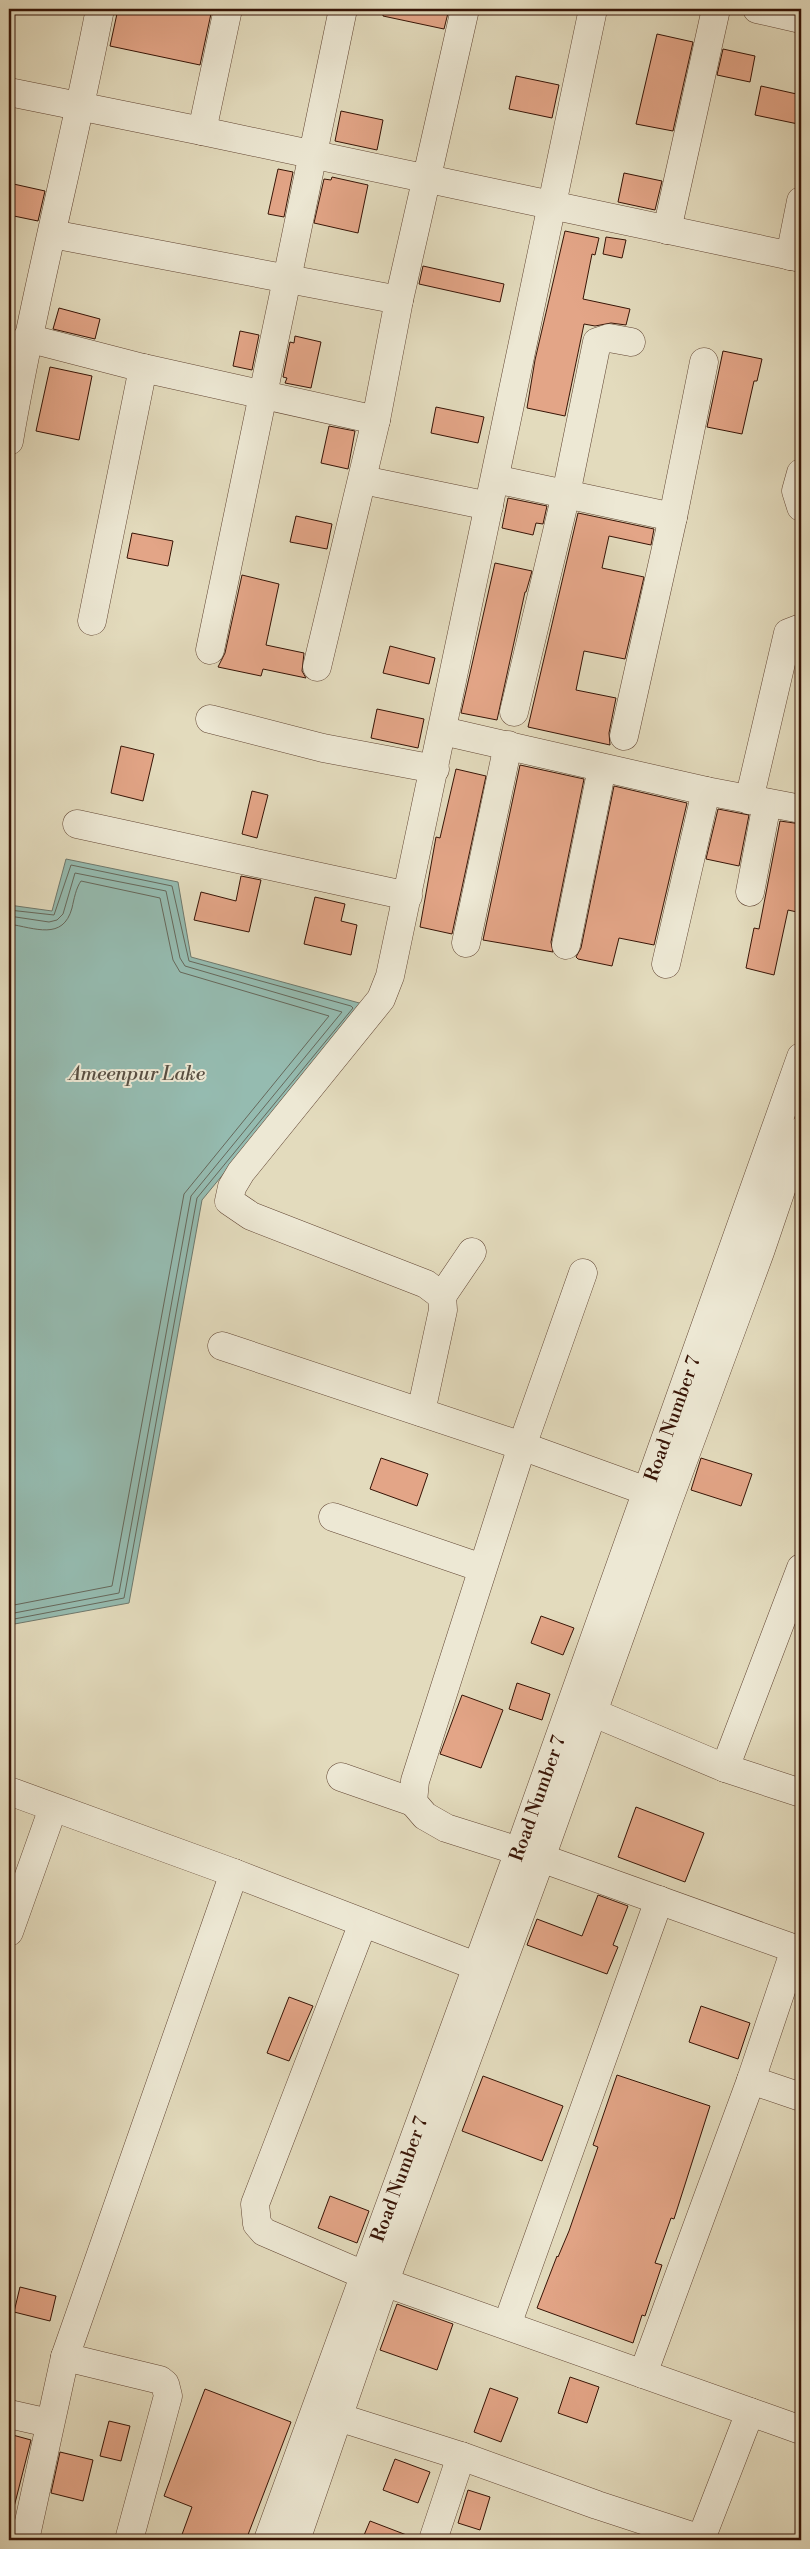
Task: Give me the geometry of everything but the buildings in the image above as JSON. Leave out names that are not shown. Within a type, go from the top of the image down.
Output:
[{"type":"street","points":[[9,441],[27,338],[81,105],[100,9]]},
{"type":"street","points":[[202,130],[228,9]]},
{"type":"street","points":[[210,650],[343,9]]},
{"type":"street","points":[[317,667],[376,420],[398,300],[465,9]]},
{"type":"street","points":[[442,1296],[426,1284],[251,1216],[229,1201],[232,1187],[241,1172],[381,999],[390,976],[443,731],[592,9]]},
{"type":"street","points":[[668,230],[716,9]]},
{"type":"street","points":[[757,9],[801,19]]},
{"type":"street","points":[[9,92],[202,130],[796,257],[801,201]]},
{"type":"street","points":[[52,234],[398,300]]},
{"type":"street","points":[[27,338],[143,368],[376,420]]},
{"type":"street","points":[[514,712],[566,494],[597,342],[609,338],[631,342]]},
{"type":"street","points":[[624,736],[674,517],[704,362]]},
{"type":"street","points":[[92,621],[143,368]]},
{"type":"street","points":[[801,473],[796,491],[801,507]]},
{"type":"street","points":[[495,479],[674,517]]},
{"type":"street","points":[[362,480],[489,506]]},
{"type":"street","points":[[750,892],[758,802],[788,633],[801,628]]},
{"type":"street","points":[[210,719],[322,748],[435,769]]},
{"type":"street","points":[[443,731],[706,791],[801,809]]},
{"type":"street","points":[[466,943],[508,746]]},
{"type":"street","points":[[566,945],[602,768]]},
{"type":"street","points":[[666,964],[706,791]]},
{"type":"street","points":[[77,824],[408,896]]},
{"type":"street","name":"Road Number 7","points":[[296,2540],[327,2414],[374,2278],[530,1854],[707,1359],[801,1057]]},
{"type":"street","name":"Road Number 7","points":[[707,1359],[801,1131]]},
{"type":"street","points":[[421,1412],[443,1310],[442,1296],[472,1252]]},
{"type":"street","points":[[413,1802],[414,1781],[482,1568],[522,1446],[583,1273]]},
{"type":"street","points":[[222,1346],[522,1446],[658,1495]]},
{"type":"street","points":[[333,1517],[482,1568]]},
{"type":"street","points":[[725,1768],[801,1568]]},
{"type":"street","points":[[582,1708],[725,1768],[801,1793]]},
{"type":"street","points":[[341,1777],[413,1802],[425,1816],[446,1828],[530,1854],[798,1950],[643,2374]]},
{"type":"street","points":[[9,1791],[234,1873],[487,1970]]},
{"type":"street","points":[[9,1932],[53,1808]]},
{"type":"street","points":[[25,2540],[65,2357],[234,1873]]},
{"type":"street","points":[[507,2325],[659,1900]]},
{"type":"street","points":[[363,1923],[255,2204],[256,2224],[264,2232],[374,2278],[801,2430]]},
{"type":"street","points":[[751,2080],[801,2097]]},
{"type":"street","points":[[65,2357],[160,2380],[167,2389],[168,2396],[129,2540]]},
{"type":"street","points":[[327,2414],[461,2456],[701,2538],[750,2412]]},
{"type":"street","points":[[9,2414],[49,2424]]},
{"type":"street","name":"Road Number 7","points":[[268,2540],[327,2414]]},
{"type":"street","points":[[433,2540],[461,2456]]},
{"type":"water","name":"Ameenpur Lake","points":[[66,859],[178,882],[191,957],[363,1004],[202,1200],[129,1603],[9,1625],[9,905],[52,911]]}]
